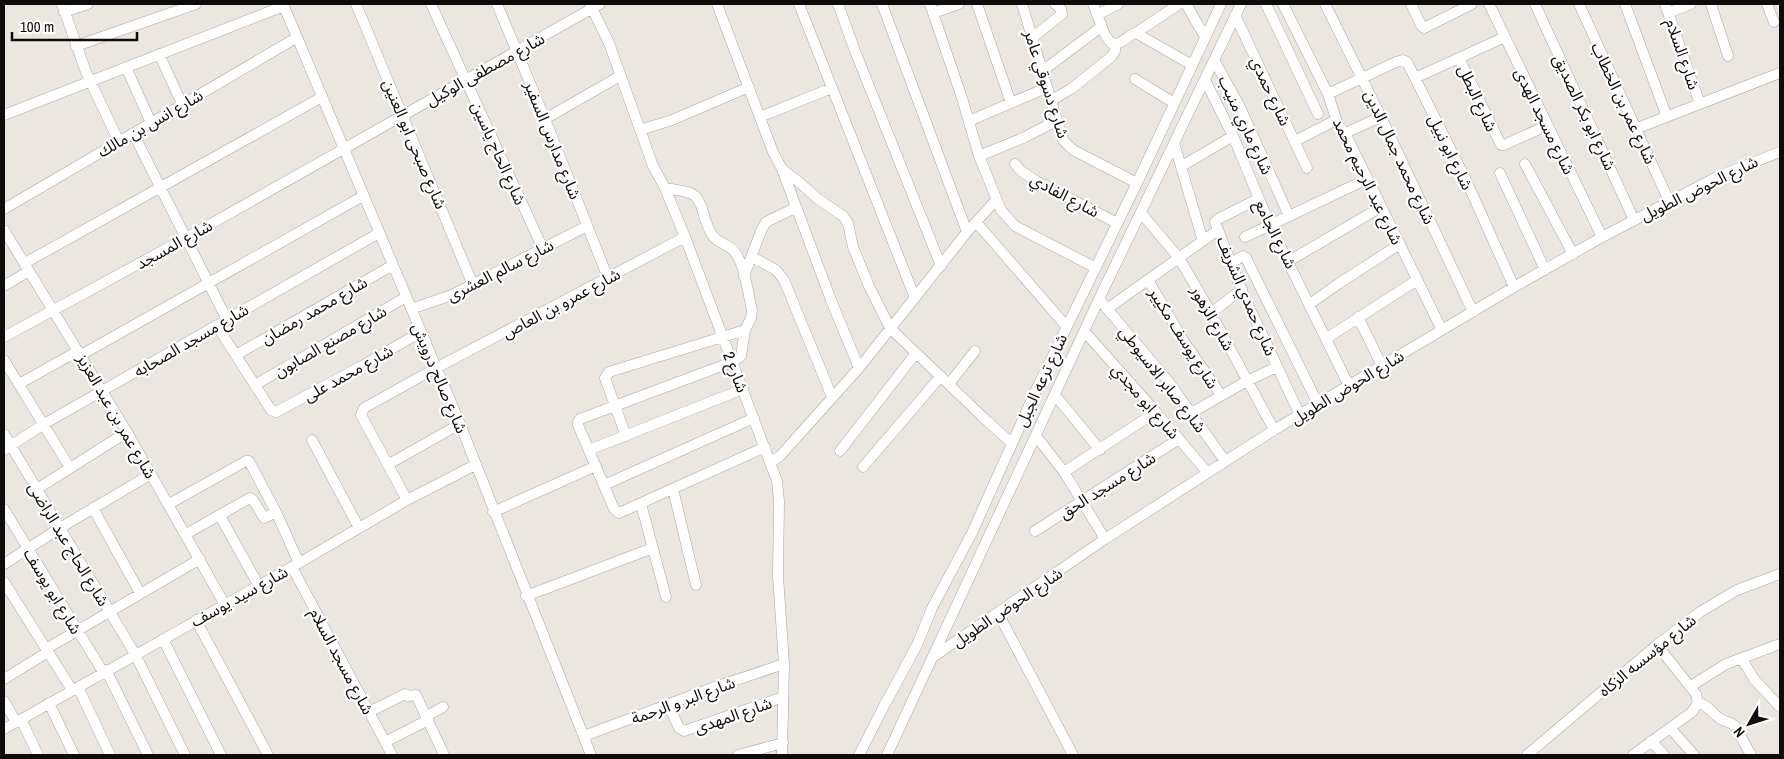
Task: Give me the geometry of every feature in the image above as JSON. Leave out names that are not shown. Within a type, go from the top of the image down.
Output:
[{"type":"street","points":[[88,4],[63,8],[76,46],[119,142]]},
{"type":"street","points":[[76,46],[196,4]]},
{"type":"street","name":"شارع صبحى ابو العنين","points":[[356,4],[473,285]]},
{"type":"street","name":"شارع الحاج ياسين","points":[[431,4],[543,249]]},
{"type":"street","name":"شارع مدارس السفير","points":[[497,4],[608,278]]},
{"type":"street","points":[[717,4],[859,368]]},
{"type":"street","points":[[799,4],[915,298]]},
{"type":"street","points":[[838,4],[854,51],[941,266]]},
{"type":"street","points":[[882,4],[967,232]]},
{"type":"street","points":[[959,4],[932,8],[979,156],[996,200],[1007,218],[1015,226],[1096,268]]},
{"type":"street","points":[[977,4],[1011,103]]},
{"type":"street","name":"شارع دسوقي عامر","points":[[1022,4],[1063,140],[1068,146],[1137,183]]},
{"type":"street","points":[[1032,38],[1062,14],[1061,9],[1055,4]]},
{"type":"street","points":[[1093,4],[1107,39],[1115,44]]},
{"type":"street","points":[[1097,15],[1118,4]]},
{"type":"street","points":[[1115,44],[1136,33],[1180,4]]},
{"type":"street","points":[[1186,4],[1206,34],[1225,38]]},
{"type":"street","name":"شارع ترعه الجبل","points":[[887,755],[1055,396],[1096,268],[1221,4]]},
{"type":"street","name":"شارع ترعه الجبل","points":[[859,755],[917,645],[932,608],[972,534],[1007,457],[1012,441],[1077,325],[1099,299],[1241,4]]},
{"type":"street","points":[[1266,4],[1318,114]]},
{"type":"street","name":"شارع عبد الرحيم محمد","points":[[1283,4],[1328,94],[1336,120],[1345,133],[1442,330]]},
{"type":"street","name":"شارع محمد جمال الدين","points":[[1325,4],[1381,117],[1473,312]]},
{"type":"street","points":[[1411,4],[1422,27],[1427,27],[1472,4]]},
{"type":"street","name":"شارع مسجد الهدى","points":[[1489,4],[1602,237]]},
{"type":"street","name":"شارع ابو بكر الصديق","points":[[1535,4],[1634,220]]},
{"type":"street","name":"شارع عمر بن الخطاب","points":[[1578,4],[1669,201]]},
{"type":"street","points":[[1625,4],[1667,117]]},
{"type":"street","points":[[1667,8],[1691,4]]},
{"type":"street","points":[[1711,4],[1728,56]]},
{"type":"street","points":[[1768,4],[1774,22]]},
{"type":"street","points":[[4,115],[283,5]]},
{"type":"street","name":"شارع صالح درويش","points":[[283,5],[460,424],[526,596],[591,755]]},
{"type":"street","name":"شارع مصطفى الوكيل","points":[[343,149],[594,5]]},
{"type":"street","name":"شارع 2","points":[[594,5],[653,166],[665,188],[685,237],[777,481],[779,501],[778,576],[784,664],[782,755]]},
{"type":"street","name":"شارع السلام","points":[[1667,8],[1700,104]]},
{"type":"street","name":"شارع حمدي","points":[[1236,15],[1307,168]]},
{"type":"street","points":[[1041,72],[1101,27]]},
{"type":"street","points":[[1136,33],[1192,65]]},
{"type":"street","points":[[1416,78],[1505,37]]},
{"type":"street","name":"شارع انس بن مالك","points":[[4,209],[296,38]]},
{"type":"street","points":[[1050,101],[1071,89],[1111,57],[1115,51],[1115,44]]},
{"type":"street","points":[[159,54],[182,104]]},
{"type":"street","name":"شارع البطل","points":[[1459,58],[1501,145],[1548,125]]},
{"type":"street","name":"شارع ماري منيب","points":[[1214,60],[1233,94],[1289,216]]},
{"type":"street","name":"شارع ابو نبيل","points":[[1362,79],[1404,60],[1409,65],[1466,180],[1514,287]]},
{"type":"street","points":[[126,67],[151,123]]},
{"type":"street","points":[[1636,129],[1780,73]]},
{"type":"street","points":[[545,119],[620,76]]},
{"type":"street","points":[[1135,79],[1174,103]]},
{"type":"street","points":[[1328,94],[1362,79]]},
{"type":"street","name":"شارع الجامع","points":[[1204,80],[1233,136],[1270,225],[1349,386]]},
{"type":"street","points":[[640,130],[672,120],[749,87]]},
{"type":"street","points":[[760,117],[832,88]]},
{"type":"street","points":[[969,121],[1046,88]]},
{"type":"street","points":[[4,286],[27,267],[161,187],[322,97]]},
{"type":"street","points":[[1345,133],[1381,117]]},
{"type":"street","points":[[1295,141],[1336,120]]},
{"type":"street","points":[[979,156],[1023,138],[1056,121]]},
{"type":"street","points":[[133,133],[228,320]]},
{"type":"street","points":[[1182,166],[1233,136]]},
{"type":"street","points":[[1237,147],[1253,139]]},
{"type":"street","points":[[1174,143],[1203,241]]},
{"type":"street","name":"شارع المسجد","points":[[4,337],[186,238],[343,149]]},
{"type":"street","name":"شارع الحوض الطويل","points":[[933,657],[1105,539],[1274,430],[1514,287],[1602,237],[1735,168],[1780,152]]},
{"type":"street","name":"شارع الفادي","points":[[1015,164],[1021,171],[1036,181],[1117,223]]},
{"type":"street","points":[[1525,164],[1573,254]]},
{"type":"street","points":[[782,169],[818,199],[843,216],[848,222],[853,247],[890,328],[1007,439],[1012,441]]},
{"type":"street","points":[[1500,173],[1544,270]]},
{"type":"street","points":[[1245,237],[1368,180]]},
{"type":"street","points":[[665,188],[690,192],[696,196],[701,202],[708,229],[713,237],[734,250],[739,259],[752,310],[751,318],[745,330],[741,356],[732,362],[578,420],[578,425],[617,512],[623,512],[765,447]]},
{"type":"street","points":[[19,384],[209,283],[363,196]]},
{"type":"street","name":"شارع حمدي الشريف","points":[[1258,198],[1215,222],[1242,289],[1300,415]]},
{"type":"street","points":[[771,462],[780,456],[859,368],[967,232],[996,200]]},
{"type":"street","points":[[1288,261],[1381,207]]},
{"type":"street","points":[[744,276],[766,222],[795,208]]},
{"type":"street","name":"شارع الزهور","points":[[1141,213],[1179,258],[1274,430]]},
{"type":"street","name":"شارع ابو مجدي","points":[[976,222],[1077,325],[1156,412],[1207,472]]},
{"type":"street","name":"شارع سالم العشرى","points":[[411,309],[439,300],[473,285],[587,226]]},
{"type":"street","name":"شارع عمر بن عبد العزيز","points":[[4,230],[127,432],[225,605]]},
{"type":"street","points":[[1107,309],[1218,230]]},
{"type":"street","name":"شارع مسجد الصحابه","points":[[7,448],[44,424],[379,233]]},
{"type":"street","name":"شارع عمرو بن العاص","points":[[388,464],[361,412],[364,408],[685,237]]},
{"type":"street","points":[[1310,304],[1400,244]]},
{"type":"street","points":[[1231,262],[1243,256],[1246,258],[1318,404]]},
{"type":"street","points":[[752,257],[776,270],[784,280],[832,397]]},
{"type":"street","name":"شارع محمد رمضان","points":[[236,355],[393,265]]},
{"type":"street","name":"شارع يوسف مكيير","points":[[1148,280],[1184,340],[1221,395]]},
{"type":"street","points":[[1327,338],[1418,280]]},
{"type":"street","points":[[1211,313],[1242,289]]},
{"type":"street","name":"شارع مصنع الصابون","points":[[255,385],[406,297]]},
{"type":"street","name":"شارع صابر الاسيوطي","points":[[1099,299],[1168,381],[1225,461]]},
{"type":"street","points":[[1358,317],[1382,366]]},
{"type":"street","points":[[217,326],[255,385]]},
{"type":"street","points":[[626,436],[605,378],[609,372],[745,330]]},
{"type":"street","name":"شارع محمد على","points":[[255,385],[273,412],[278,411],[321,389],[421,332]]},
{"type":"street","points":[[949,384],[975,351]]},
{"type":"street","points":[[840,450],[916,353]]},
{"type":"street","points":[[4,360],[70,468]]},
{"type":"street","points":[[1191,413],[1247,381],[1277,367]]},
{"type":"street","points":[[862,467],[941,376]]},
{"type":"street","points":[[589,450],[743,389]]},
{"type":"street","points":[[1055,396],[1100,450]]},
{"type":"street","points":[[1064,472],[1156,412]]},
{"type":"street","points":[[604,485],[754,418]]},
{"type":"street","points":[[407,500],[388,464],[460,424]]},
{"type":"street","points":[[36,489],[127,432]]},
{"type":"street","name":"شارع الحاج عبد الراضى","points":[[4,434],[7,448],[36,489],[135,654],[185,755]]},
{"type":"street","points":[[1036,436],[1064,472],[1105,539]]},
{"type":"street","name":"شارع مسجد الحق","points":[[1035,531],[1179,439]]},
{"type":"street","points":[[312,440],[359,528]]},
{"type":"street","name":"شارع مسجد السلام","points":[[169,504],[246,460],[249,461],[276,512],[296,565],[392,755]]},
{"type":"street","name":"شارع سيد يوسف","points":[[4,729],[296,565],[407,500],[475,465]]},
{"type":"street","points":[[494,512],[596,466]]},
{"type":"street","points":[[4,564],[151,474]]},
{"type":"street","points":[[673,489],[696,585]]},
{"type":"street","points":[[186,534],[250,498],[264,518],[276,512]]},
{"type":"street","points":[[641,504],[666,597]]},
{"type":"street","points":[[93,508],[140,593]]},
{"type":"street","name":"شارع ابو يوسف","points":[[4,509],[105,671],[148,755]]},
{"type":"street","points":[[220,516],[259,586]]},
{"type":"street","points":[[526,596],[653,548]]},
{"type":"street","points":[[4,679],[78,630],[200,559]]},
{"type":"street","name":"شارع مؤسسه الزكاه","points":[[1527,755],[1657,645],[1716,601],[1780,574]]},
{"type":"street","points":[[4,582],[47,650],[75,688],[110,755]]},
{"type":"street","points":[[998,612],[1073,755]]},
{"type":"street","points":[[196,620],[268,755]]},
{"type":"street","points":[[163,639],[221,755]]},
{"type":"street","points":[[1691,686],[1726,664],[1780,644]]},
{"type":"street","points":[[1633,755],[1692,712],[1698,703],[1696,694],[1691,686],[1657,645]]},
{"type":"street","points":[[1742,659],[1754,679],[1780,707]]},
{"type":"street","name":"شارع البر و الرحمة","points":[[584,736],[668,704],[784,664]]},
{"type":"street","points":[[369,712],[405,694],[408,696],[416,695],[444,755]]},
{"type":"street","name":"شارع المهدى","points":[[668,704],[679,728],[684,731],[784,697]]},
{"type":"street","points":[[4,701],[19,720],[38,755]]},
{"type":"street","points":[[49,703],[74,755]]},
{"type":"street","points":[[1698,703],[1706,705],[1719,718],[1732,722],[1751,755]]},
{"type":"street","points":[[385,742],[443,708]]},
{"type":"street","points":[[1670,728],[1694,755]]},
{"type":"street","points":[[1651,741],[1664,755]]},
{"type":"street","points":[[738,755],[783,743]]}]
